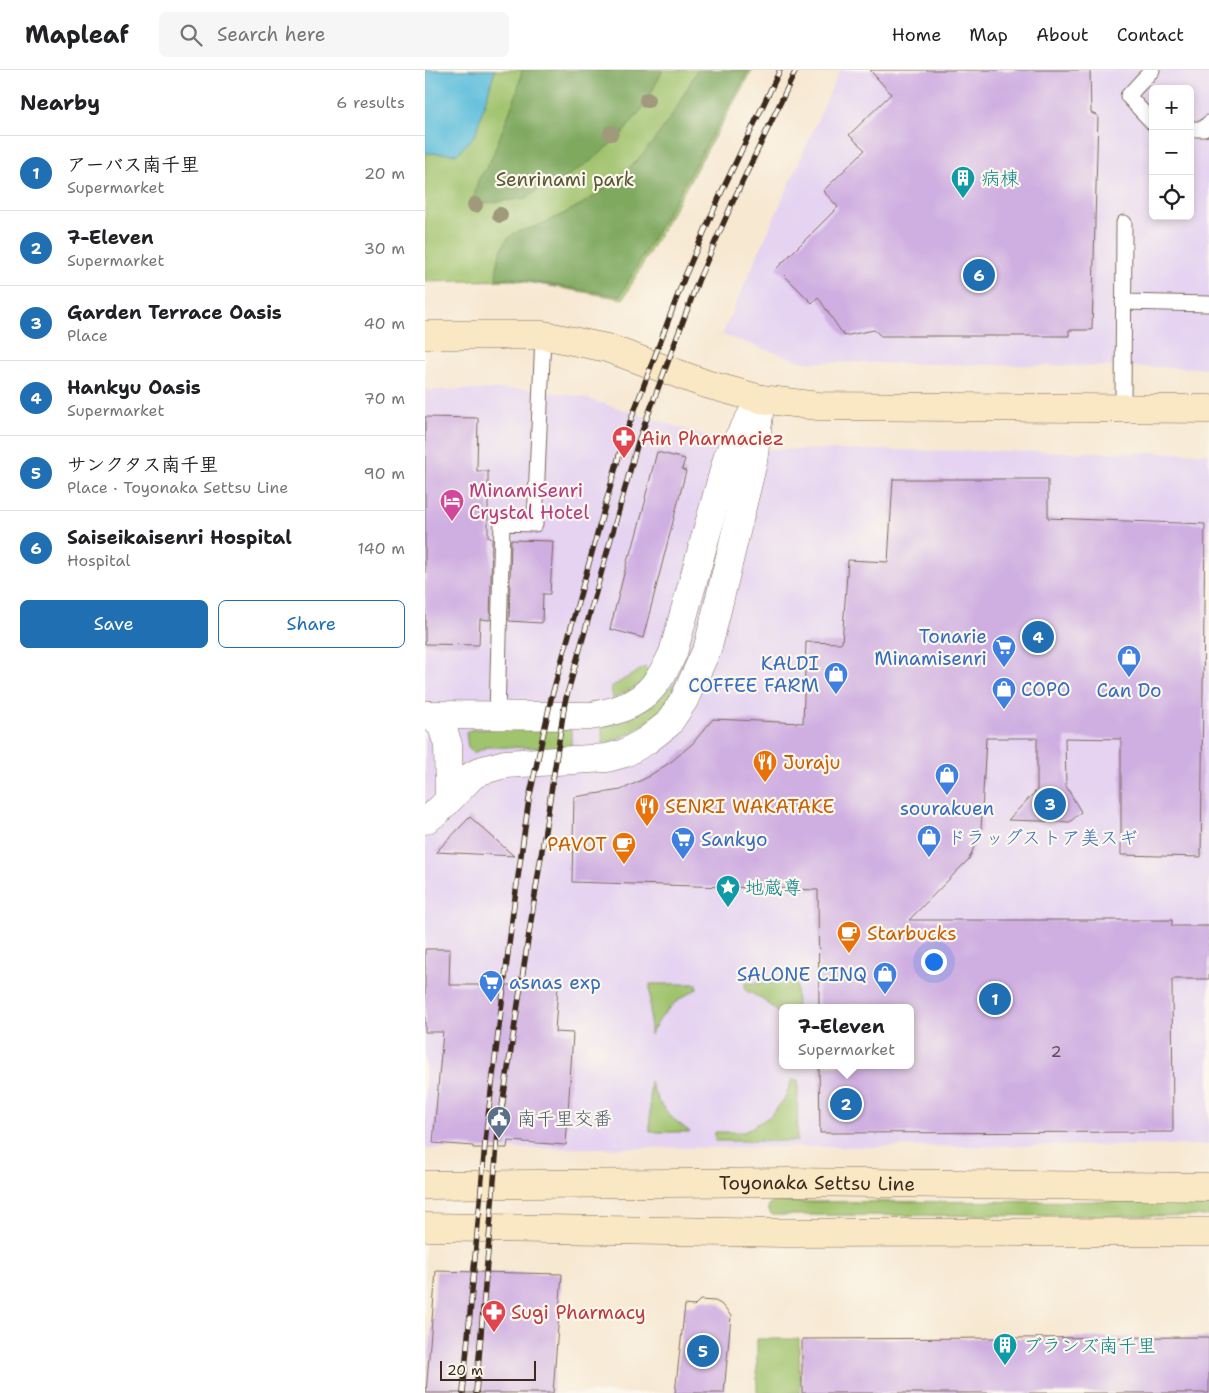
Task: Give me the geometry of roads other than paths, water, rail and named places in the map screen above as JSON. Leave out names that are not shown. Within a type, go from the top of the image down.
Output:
[{"type":"main road","points":[[425,335],[543,335],[607,348],[706,384],[761,399],[818,406],[1209,409]]},
{"type":"main road","name":"Toyonaka Settsu Line","points":[[425,1185],[786,1182],[1209,1188]]},
{"type":"main road","points":[[425,1227],[781,1232],[1209,1232]]},
{"type":"street","points":[[427,715],[590,716],[609,713],[634,702],[655,685],[662,676],[673,653],[728,456],[761,399]]},
{"type":"street","points":[[425,820],[437,812],[473,776],[493,766],[607,758],[625,753],[668,724],[684,700],[708,646],[753,462],[761,399]]},
{"type":"street","points":[[427,715],[442,726],[448,745],[449,798]]},
{"type":"lane","points":[[1149,119],[1128,96],[1151,70]]},
{"type":"lane","points":[[1194,129],[1204,129],[1209,123]]},
{"type":"lane","points":[[1123,408],[1124,223]]},
{"type":"lane","points":[[1123,302],[1209,304]]},
{"type":"lane","points":[[497,715],[502,523],[535,524],[543,335]]},
{"type":"water","points":[[425,70],[495,70],[475,135],[457,154],[425,153]]},
{"type":"railway","points":[[463,1393],[486,1133],[513,912],[529,799],[551,699],[624,438],[685,276],[722,191],[780,70]]},
{"type":"railway","points":[[476,1393],[498,1133],[565,702],[638,442],[698,281],[735,197],[796,70]]},
{"type":"place","name":"病棟","points":[[963,199]]},
{"type":"place","name":"Saiseikaisenri Hospital","points":[[979,275]]},
{"type":"place","name":"Ain Pharmaciez","points":[[624,459]]},
{"type":"place","name":"MinamiSenri Crystal Hotel","points":[[452,522]]},
{"type":"place","name":"Hankyu Oasis","points":[[1038,637]]},
{"type":"place","name":"Tonarie Minamisenri","points":[[1004,668]]},
{"type":"place","name":"Can Do","points":[[1129,678]]},
{"type":"place","name":"KALDI COFFEE FARM","points":[[836,695]]},
{"type":"place","name":"COPO","points":[[1004,710]]},
{"type":"place","name":"Juraju","points":[[765,783]]},
{"type":"place","name":"sourakuen","points":[[947,796]]},
{"type":"place","name":"Garden Terrace Oasis","points":[[1050,804]]},
{"type":"place","name":"SENRI WAKATAKE","points":[[647,827]]},
{"type":"place","name":"ドラッグストア美スギ","points":[[929,858]]},
{"type":"place","name":"Sankyo","points":[[683,860]]},
{"type":"place","name":"PAVOT","points":[[624,865]]},
{"type":"place","name":"地蔵尊","points":[[728,908]]},
{"type":"place","name":"Starbucks","points":[[849,954]]},
{"type":"place","name":"SALONE CINQ","points":[[885,995]]},
{"type":"place","name":"アーバス南千里","points":[[995,999]]},
{"type":"place","name":"asnas exp","points":[[491,1003]]},
{"type":"place","name":"7-Eleven","points":[[846,1104]]},
{"type":"place","name":"南千里交番","points":[[499,1139]]},
{"type":"place","name":"Sugi Pharmacy","points":[[494,1333]]},
{"type":"place","name":"サンクタス南千里","points":[[703,1351]]},
{"type":"place","name":"ブランズ南千里","points":[[1005,1366]]},
{"type":"park label","name":"Senrinami park","points":[[565,179]]}]
